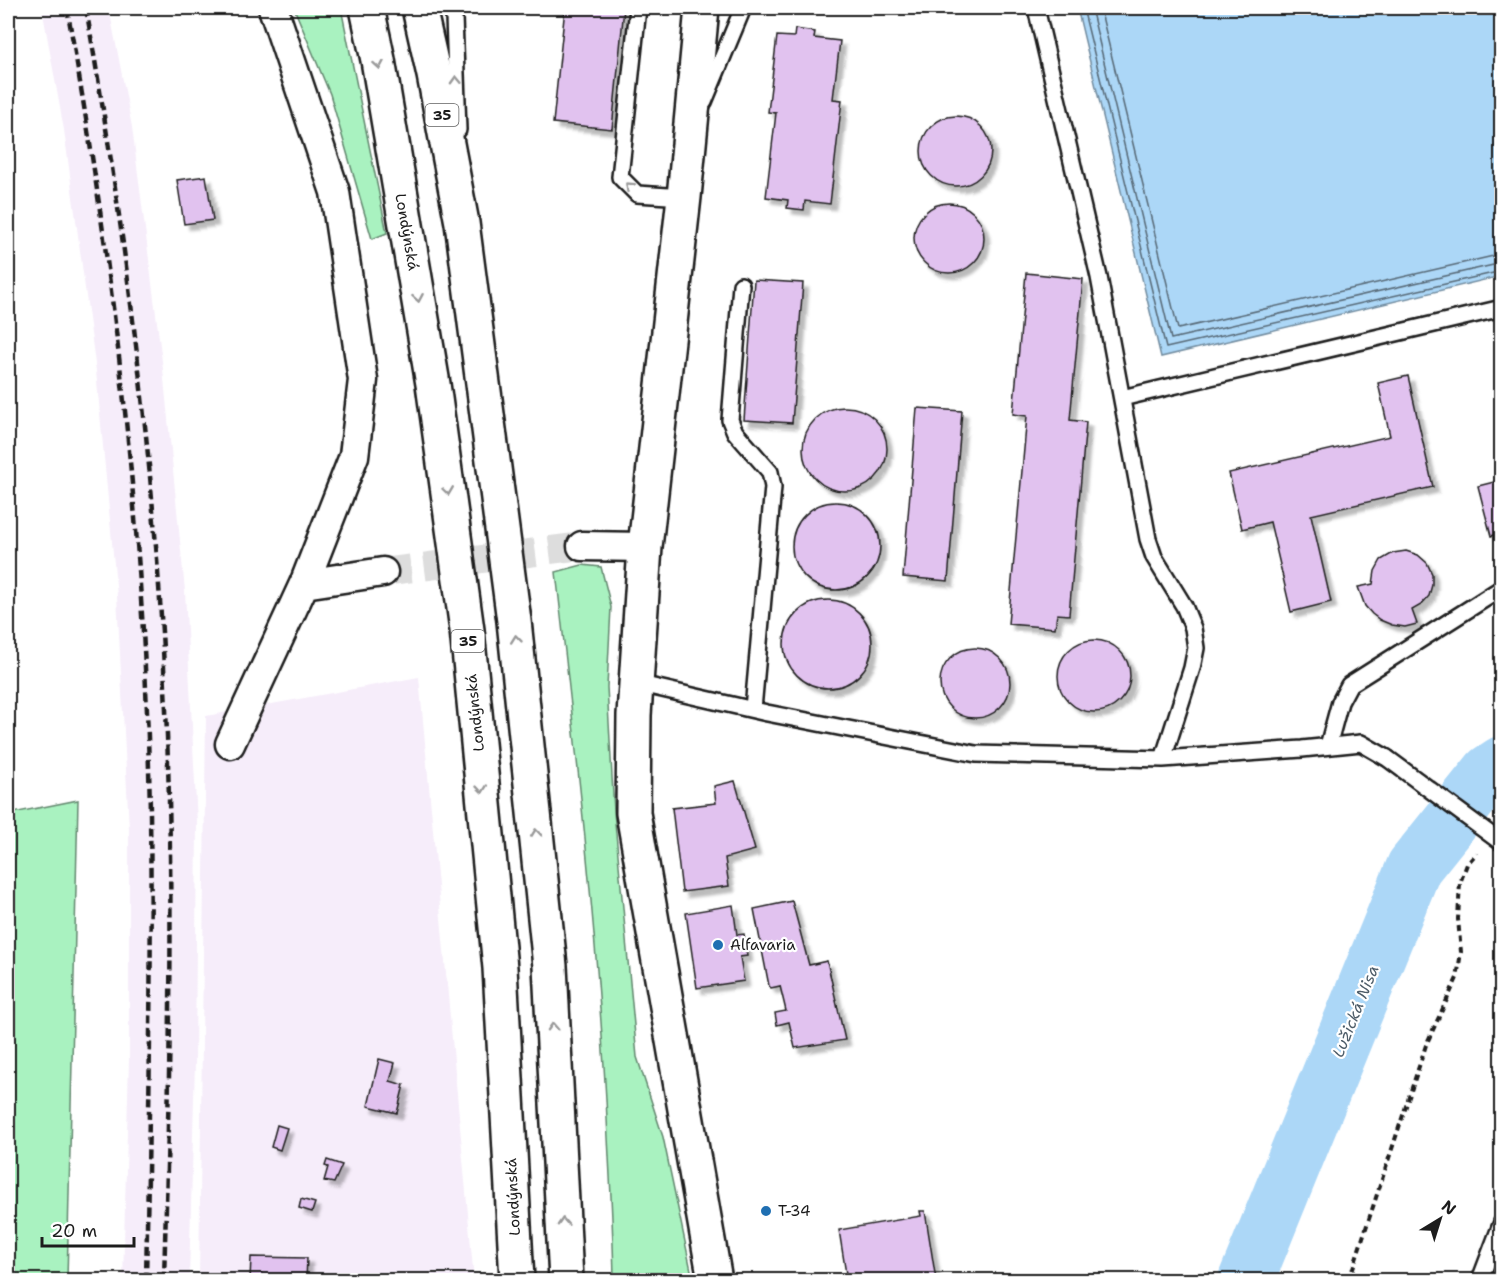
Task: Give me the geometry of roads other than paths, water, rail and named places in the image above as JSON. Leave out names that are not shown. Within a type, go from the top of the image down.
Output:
[{"type":"main road","name":"Londýnská","points":[[367,8],[378,60],[433,384],[467,630],[500,968],[517,1281]]},
{"type":"main road","name":"35","points":[[418,8],[434,75],[462,223],[514,621],[550,966],[566,1281]]},
{"type":"main road","points":[[702,8],[684,197],[645,547],[636,683],[633,813],[715,1281]]},
{"type":"street","points":[[230,744],[304,584],[354,456],[363,380],[334,192],[273,8]]},
{"type":"street","points":[[582,546],[645,547]]},
{"type":"street","points":[[304,584],[383,572]]},
{"type":"lane","points":[[456,8],[454,17],[462,223]]},
{"type":"lane","points":[[638,8],[620,177],[637,194],[684,197]]},
{"type":"lane","points":[[690,136],[743,8]]},
{"type":"lane","points":[[1036,8],[1099,277],[1148,539],[1154,557],[1185,606],[1193,628],[1196,648],[1192,668],[1163,759]]},
{"type":"lane","points":[[741,285],[730,420],[735,432],[770,472],[773,487],[753,709]]},
{"type":"lane","points":[[1122,398],[1502,308]]},
{"type":"lane","points":[[1328,746],[1340,702],[1349,685],[1502,588]]},
{"type":"lane","points":[[636,683],[976,754],[1163,759],[1361,743],[1387,758],[1502,843]]},
{"type":"lane","points":[[1480,1281],[1502,1222]]},
{"type":"water","points":[[1077,8],[1501,8],[1501,276],[1161,357]]},
{"type":"waterway","name":"Lužická Nisa","points":[[1246,1280],[1414,867],[1490,772],[1502,764]]},
{"type":"tunnel","points":[[383,572],[582,546]]},
{"type":"railway","points":[[67,8],[100,207],[113,307],[125,408],[142,610],[151,870],[146,1280]]},
{"type":"railway","points":[[86,8],[128,279],[148,461],[163,643],[169,803],[170,939],[164,1280]]},
{"type":"place","name":"Alfavaria","points":[[718,945]]},
{"type":"place","name":"T-34","points":[[766,1211]]}]
